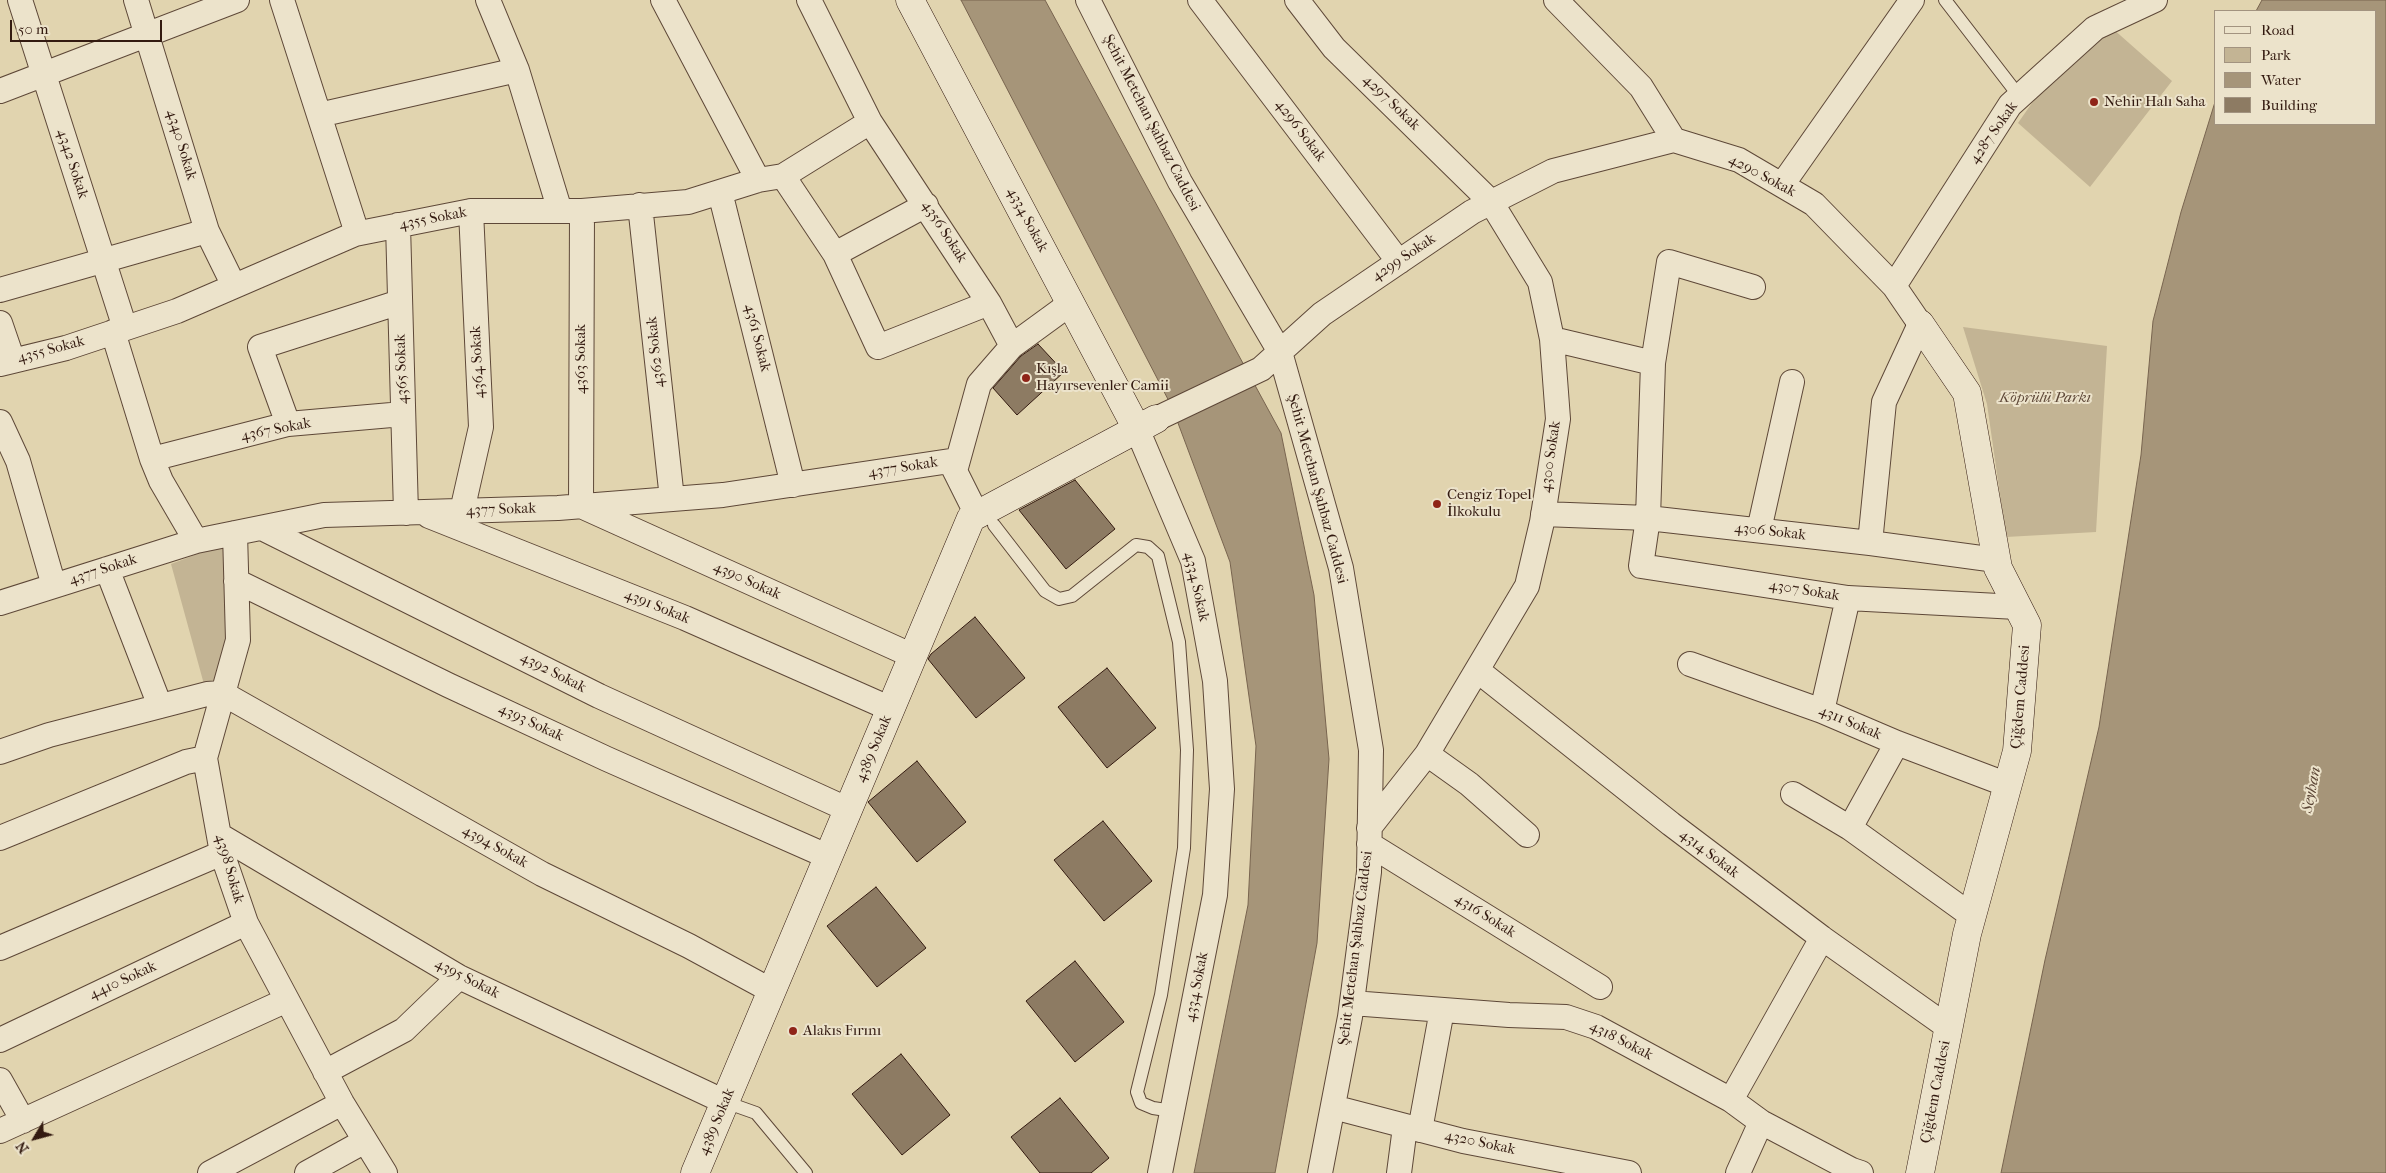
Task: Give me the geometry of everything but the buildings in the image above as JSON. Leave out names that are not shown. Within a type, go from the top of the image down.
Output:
[{"type":"main road","name":"4334 Sokak","points":[[910,0],[1071,303],[1146,424]]},
{"type":"main road","name":"Çiğdem Caddesi","points":[[1920,324],[1967,393],[1998,568],[2027,625],[2018,750],[1972,916],[1920,1173]]},
{"type":"main road","name":"4389 Sokak","points":[[695,1173],[971,518],[985,520],[1146,424]]},
{"type":"street","name":"4342 Sokak","points":[[20,0],[104,261],[119,330],[152,459],[161,482],[196,541]]},
{"type":"street","name":"4340 Sokak","points":[[136,0],[207,231],[234,286]]},
{"type":"street","points":[[0,91],[44,76],[147,33],[237,0]]},
{"type":"street","points":[[282,0],[357,233]]},
{"type":"street","name":"4363 Sokak","points":[[488,0],[518,70],[571,211],[581,506]]},
{"type":"street","points":[[663,0],[758,180]]},
{"type":"street","name":"4356 Sokak","points":[[809,0],[870,122],[989,303],[1012,346]]},
{"type":"street","name":"Şehit Metehan Şahbaz Caddesi","points":[[1088,0],[1180,182],[1280,352],[1341,568],[1371,750],[1369,872],[1352,1003],[1320,1173]]},
{"type":"street","name":"4296 Sokak","points":[[1200,0],[1399,262]]},
{"type":"street","name":"4297 Sokak","points":[[1296,0],[1334,48],[1492,202]]},
{"type":"street","points":[[1556,0],[1641,87],[1674,140]]},
{"type":"street","points":[[1782,185],[1912,0]]},
{"type":"street","name":"4287 Sokak","points":[[1894,286],[2010,105],[2095,28],[2154,0]]},
{"type":"street","points":[[319,115],[518,70]]},
{"type":"street","name":"4355 Sokak","points":[[6,362],[66,348],[177,311],[357,233],[471,210],[571,211],[688,202],[758,180],[784,176],[870,122]]},
{"type":"street","name":"4299 Sokak","points":[[1146,424],[1261,369],[1322,314],[1472,212],[1553,171],[1674,140]]},
{"type":"street","name":"4290 Sokak","points":[[1674,140],[1739,160],[1814,204],[1894,286],[1920,324]]},
{"type":"street","points":[[784,176],[835,254],[878,346],[989,303]]},
{"type":"street","name":"4361 Sokak","points":[[720,192],[793,485]]},
{"type":"street","name":"4300 Sokak","points":[[1369,836],[1427,754],[1528,586],[1543,514],[1558,419],[1552,339],[1540,282],[1492,202]]},
{"type":"street","name":"4362 Sokak","points":[[640,205],[672,499]]},
{"type":"street","points":[[835,254],[926,205]]},
{"type":"street","name":"4364 Sokak","points":[[462,511],[481,427],[471,210]]},
{"type":"street","name":"4365 Sokak","points":[[398,225],[403,414],[413,512]]},
{"type":"street","points":[[0,290],[207,231]]},
{"type":"street","points":[[1648,518],[1653,363],[1669,262],[1753,287]]},
{"type":"street","points":[[288,424],[260,347],[400,302]]},
{"type":"street","points":[[955,471],[979,384],[1012,346],[1071,303]]},
{"type":"street","points":[[0,323],[6,362]]},
{"type":"street","points":[[1870,542],[1884,402],[1920,324]]},
{"type":"street","points":[[1552,339],[1653,363]]},
{"type":"street","points":[[1759,530],[1792,382]]},
{"type":"street","name":"4367 Sokak","points":[[152,459],[288,424],[403,414]]},
{"type":"street","points":[[0,422],[9,465],[54,586]]},
{"type":"street","name":"4334 Sokak","points":[[1146,424],[1193,561],[1214,681],[1222,789],[1215,895],[1160,1173]]},
{"type":"street","name":"4377 Sokak","points":[[0,603],[196,541],[324,515],[581,506],[723,495],[950,461],[985,520]]},
{"type":"street","name":"4390 Sokak","points":[[581,506],[913,656]]},
{"type":"street","name":"4391 Sokak","points":[[413,512],[685,618],[891,708]]},
{"type":"street","name":"4306 Sokak","points":[[1543,514],[1648,518],[1870,542],[1996,560]]},
{"type":"street","name":"4307 Sokak","points":[[1648,518],[1641,566],[1848,598],[2017,607]]},
{"type":"street","name":"4392 Sokak","points":[[262,528],[599,696],[848,810]]},
{"type":"street","name":"4398 Sokak","points":[[235,533],[238,640],[205,758],[220,844],[246,923],[342,1103],[385,1173]]},
{"type":"street","points":[[107,569],[160,706]]},
{"type":"street","name":"4393 Sokak","points":[[236,581],[448,685],[589,751],[829,857]]},
{"type":"street","points":[[1822,710],[1848,598]]},
{"type":"street","name":"4311 Sokak","points":[[1690,664],[1822,710],[1897,743],[2008,785]]},
{"type":"street","name":"4314 Sokak","points":[[1476,670],[1670,824],[1822,938],[1949,1028]]},
{"type":"street","points":[[0,752],[50,736],[160,706],[207,694],[222,693]]},
{"type":"street","name":"4394 Sokak","points":[[222,693],[542,874],[690,946],[772,991]]},
{"type":"street","points":[[1850,828],[1897,743]]},
{"type":"street","points":[[1427,754],[1469,784],[1527,835]]},
{"type":"street","points":[[0,838],[186,762],[205,758]]},
{"type":"street","points":[[1793,794],[1850,828],[1972,916]]},
{"type":"street","name":"4316 Sokak","points":[[1369,836],[1600,987]]},
{"type":"street","points":[[0,948],[220,844]]},
{"type":"street","name":"4395 Sokak","points":[[220,844],[459,977],[725,1102]]},
{"type":"street","name":"4410 Sokak","points":[[0,1040],[246,923]]},
{"type":"street","points":[[1731,1100],[1822,938]]},
{"type":"street","points":[[325,1072],[404,1030],[459,977]]},
{"type":"street","points":[[0,1132],[287,1000]]},
{"type":"street","name":"4318 Sokak","points":[[1352,1003],[1442,1010],[1566,1016],[1596,1026],[1731,1100],[1761,1122],[1861,1173]]},
{"type":"street","points":[[1399,1173],[1413,1129],[1442,1010]]},
{"type":"street","points":[[0,1080],[23,1121]]},
{"type":"street","points":[[210,1173],[342,1103]]},
{"type":"street","name":"4320 Sokak","points":[[1333,1107],[1413,1129],[1629,1173]]},
{"type":"street","points":[[1738,1173],[1761,1122]]},
{"type":"street","points":[[307,1173],[365,1141]]},
{"type":"lane","points":[[1946,0],[2019,96]]},
{"type":"lane","points":[[985,520],[1045,591],[1059,599],[1072,596],[1136,545],[1148,547],[1158,556],[1179,642],[1187,750],[1184,848],[1161,995],[1137,1092],[1141,1103],[1153,1108],[1172,1111]]},
{"type":"lane","points":[[725,1102],[756,1113],[806,1173]]},
{"type":"green space","name":"Nehir Halı Saha","points":[[2095,13],[2172,81],[2090,187],[2018,123]]},
{"type":"green space","name":"Köprülü Parkı","points":[[1963,327],[2107,346],[2096,532],[2006,537],[1987,404]]},
{"type":"green space","points":[[235,540],[223,688],[205,688],[171,564]]},
{"type":"water","points":[[961,0],[1045,0],[1281,433],[1314,595],[1329,759],[1317,943],[1275,1173],[1194,1173],[1248,905],[1256,746],[1230,562],[1172,407]]},
{"type":"water","name":"Seyhan","points":[[2262,0],[2386,0],[2386,1173],[2001,1173],[2045,960],[2099,727],[2141,455],[2153,321],[2181,212],[2214,105],[2214,125],[2376,125],[2376,10],[2257,10]]},
{"type":"place","name":"Nehir Halı Saha","points":[[2094,102]]},
{"type":"place","name":"Kışla Hayırsevenler Camii","points":[[1026,378]]},
{"type":"place","name":"Cengiz Topel İlkokulu","points":[[1437,504]]},
{"type":"place","name":"Alakıs Fırını","points":[[793,1031]]}]
